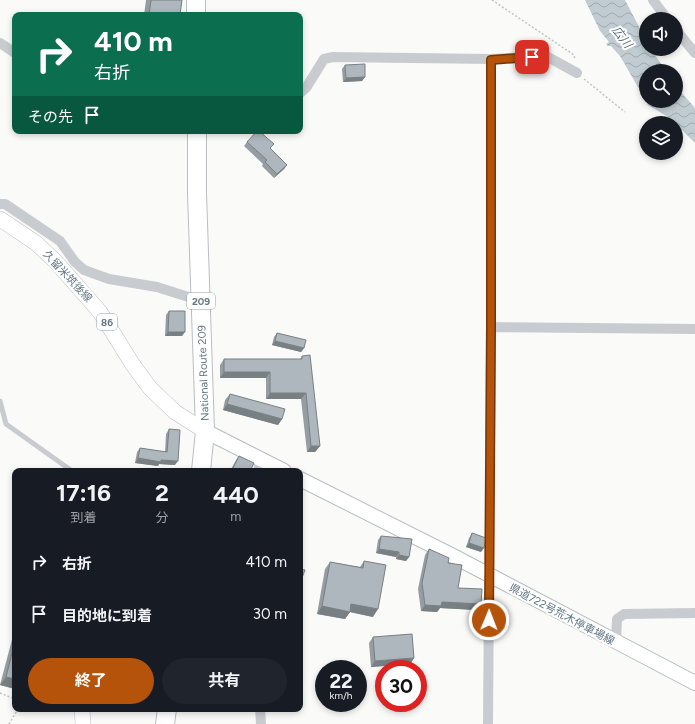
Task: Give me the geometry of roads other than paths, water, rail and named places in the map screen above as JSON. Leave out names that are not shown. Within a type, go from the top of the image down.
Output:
[{"type":"highway","points":[[196,0],[196,12]]},
{"type":"highway","name":"National Route 209","points":[[197,134],[197,194],[205,431],[201,468]]},
{"type":"highway","points":[[165,724],[167,712]]},
{"type":"main road","name":"久留米筑後線","points":[[0,219],[36,243],[56,262],[100,312],[150,388],[175,412],[205,431]]},
{"type":"main road","points":[[205,431],[257,464],[272,468]]},
{"type":"main road","name":"県道722号荒木停車場線","points":[[303,481],[490,575],[695,683]]},
{"type":"main road","points":[[82,712],[82,724]]},
{"type":"street","points":[[653,0],[662,12]]},
{"type":"street","points":[[683,38],[695,53]]},
{"type":"street","points":[[0,43],[12,51]]},
{"type":"street","points":[[303,90],[324,59],[333,57],[491,60],[546,56],[577,73]]},
{"type":"street","points":[[488,724],[490,575],[491,60]]},
{"type":"street","points":[[0,204],[5,204],[60,241],[75,262],[84,270],[109,279],[157,286],[201,301]]},
{"type":"street","points":[[491,327],[695,329]]},
{"type":"street","points":[[616,642],[617,619],[624,614],[695,613]]},
{"type":"street","points":[[260,712],[261,724]]},
{"type":"lane","points":[[0,401],[6,424]]},
{"type":"lane","points":[[0,420],[68,468]]},
{"type":"water","name":"広川","points":[[585,0],[625,0],[639,27],[639,56],[656,56],[661,64],[639,64],[639,89],[620,56],[611,46],[606,44],[609,42],[600,31]]},
{"type":"water","points":[[683,94],[695,108],[695,143],[683,131],[683,116],[667,116],[653,108],[683,108]]}]
